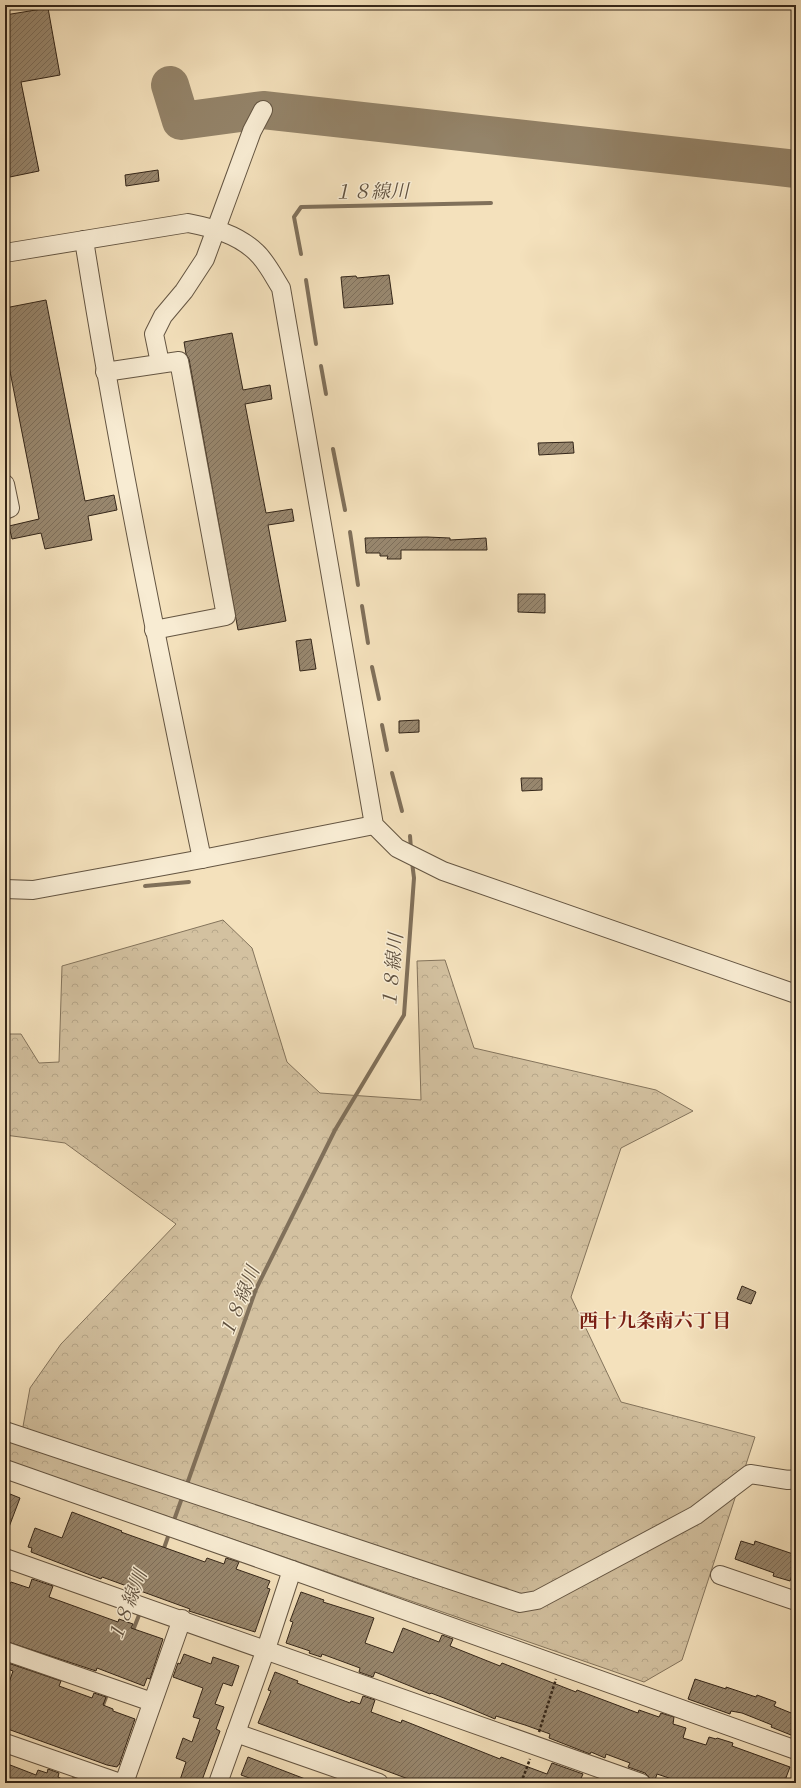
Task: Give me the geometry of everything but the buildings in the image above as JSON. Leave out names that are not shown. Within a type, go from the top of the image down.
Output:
[{"type":"street","points":[[160,364],[154,334],[163,316],[184,291],[205,259],[252,131],[263,110]]},
{"type":"street","points":[[5,253],[188,223],[217,228],[233,236],[257,252],[281,288],[374,825],[397,848],[443,871],[796,994]]},
{"type":"street","points":[[84,240],[105,372],[154,630],[202,860]]},
{"type":"street","points":[[105,372],[179,361],[226,616],[154,630]]},
{"type":"street","points":[[5,484],[10,508],[5,510]]},
{"type":"street","points":[[5,889],[33,890],[202,860],[374,825]]},
{"type":"street","points":[[5,1431],[520,1603],[537,1600],[696,1514],[750,1474],[788,1480],[796,1479]]},
{"type":"street","points":[[5,1469],[796,1750]]},
{"type":"street","points":[[5,1558],[182,1619],[641,1783]]},
{"type":"street","points":[[218,1783],[266,1649],[292,1570]]},
{"type":"street","points":[[720,1575],[796,1601]]},
{"type":"street","points":[[124,1783],[182,1619]]},
{"type":"street","points":[[5,1651],[152,1702]]},
{"type":"street","points":[[236,1733],[379,1783]]},
{"type":"street","points":[[5,1743],[120,1783]]},
{"type":"path","points":[[521,1783],[561,1666]]},
{"type":"green space","points":[[223,920],[252,948],[287,1062],[320,1093],[421,1100],[417,961],[445,960],[474,1048],[656,1090],[693,1111],[621,1148],[571,1297],[621,1402],[755,1437],[682,1660],[644,1682],[5,1460],[5,1439],[20,1443],[30,1388],[61,1344],[176,1224],[65,1143],[5,1135],[5,1034],[21,1034],[39,1063],[59,1062],[62,966]]},
{"type":"waterway","name":"１８線川","points":[[301,254],[294,217],[301,207],[491,203]]},
{"type":"waterway","name":"１８線川","points":[[306,280],[316,344]]},
{"type":"waterway","name":"１８線川","points":[[321,366],[326,394]]},
{"type":"waterway","name":"１８線川","points":[[333,449],[345,510]]},
{"type":"waterway","name":"１８線川","points":[[350,532],[358,585]]},
{"type":"waterway","name":"１８線川","points":[[362,606],[368,643]]},
{"type":"waterway","name":"１８線川","points":[[372,667],[379,699]]},
{"type":"waterway","name":"１８線川","points":[[382,725],[387,750]]},
{"type":"waterway","name":"１８線川","points":[[392,773],[402,811]]},
{"type":"waterway","name":"１８線川","points":[[410,836],[411,849]]},
{"type":"waterway","name":"１８線川","points":[[186,1487],[256,1289],[335,1130],[404,1015],[414,878],[412,862]]},
{"type":"waterway","points":[[145,886],[189,882]]},
{"type":"waterway","name":"１８線川","points":[[173,1523],[183,1495]]},
{"type":"waterway","name":"１８線川","points":[[163,1551],[170,1531]]},
{"type":"waterway","name":"１８線川","points":[[132,1633],[141,1610]]},
{"type":"waterway","name":"１８線川","points":[[101,1710],[108,1692]]},
{"type":"waterway","name":"１８線川","points":[[72,1783],[77,1772]]},
{"type":"taxiway","points":[[170,85],[181,121],[263,110],[796,169]]},
{"type":"district","name":"西十九条南六丁目","points":[[655,1320]]}]
